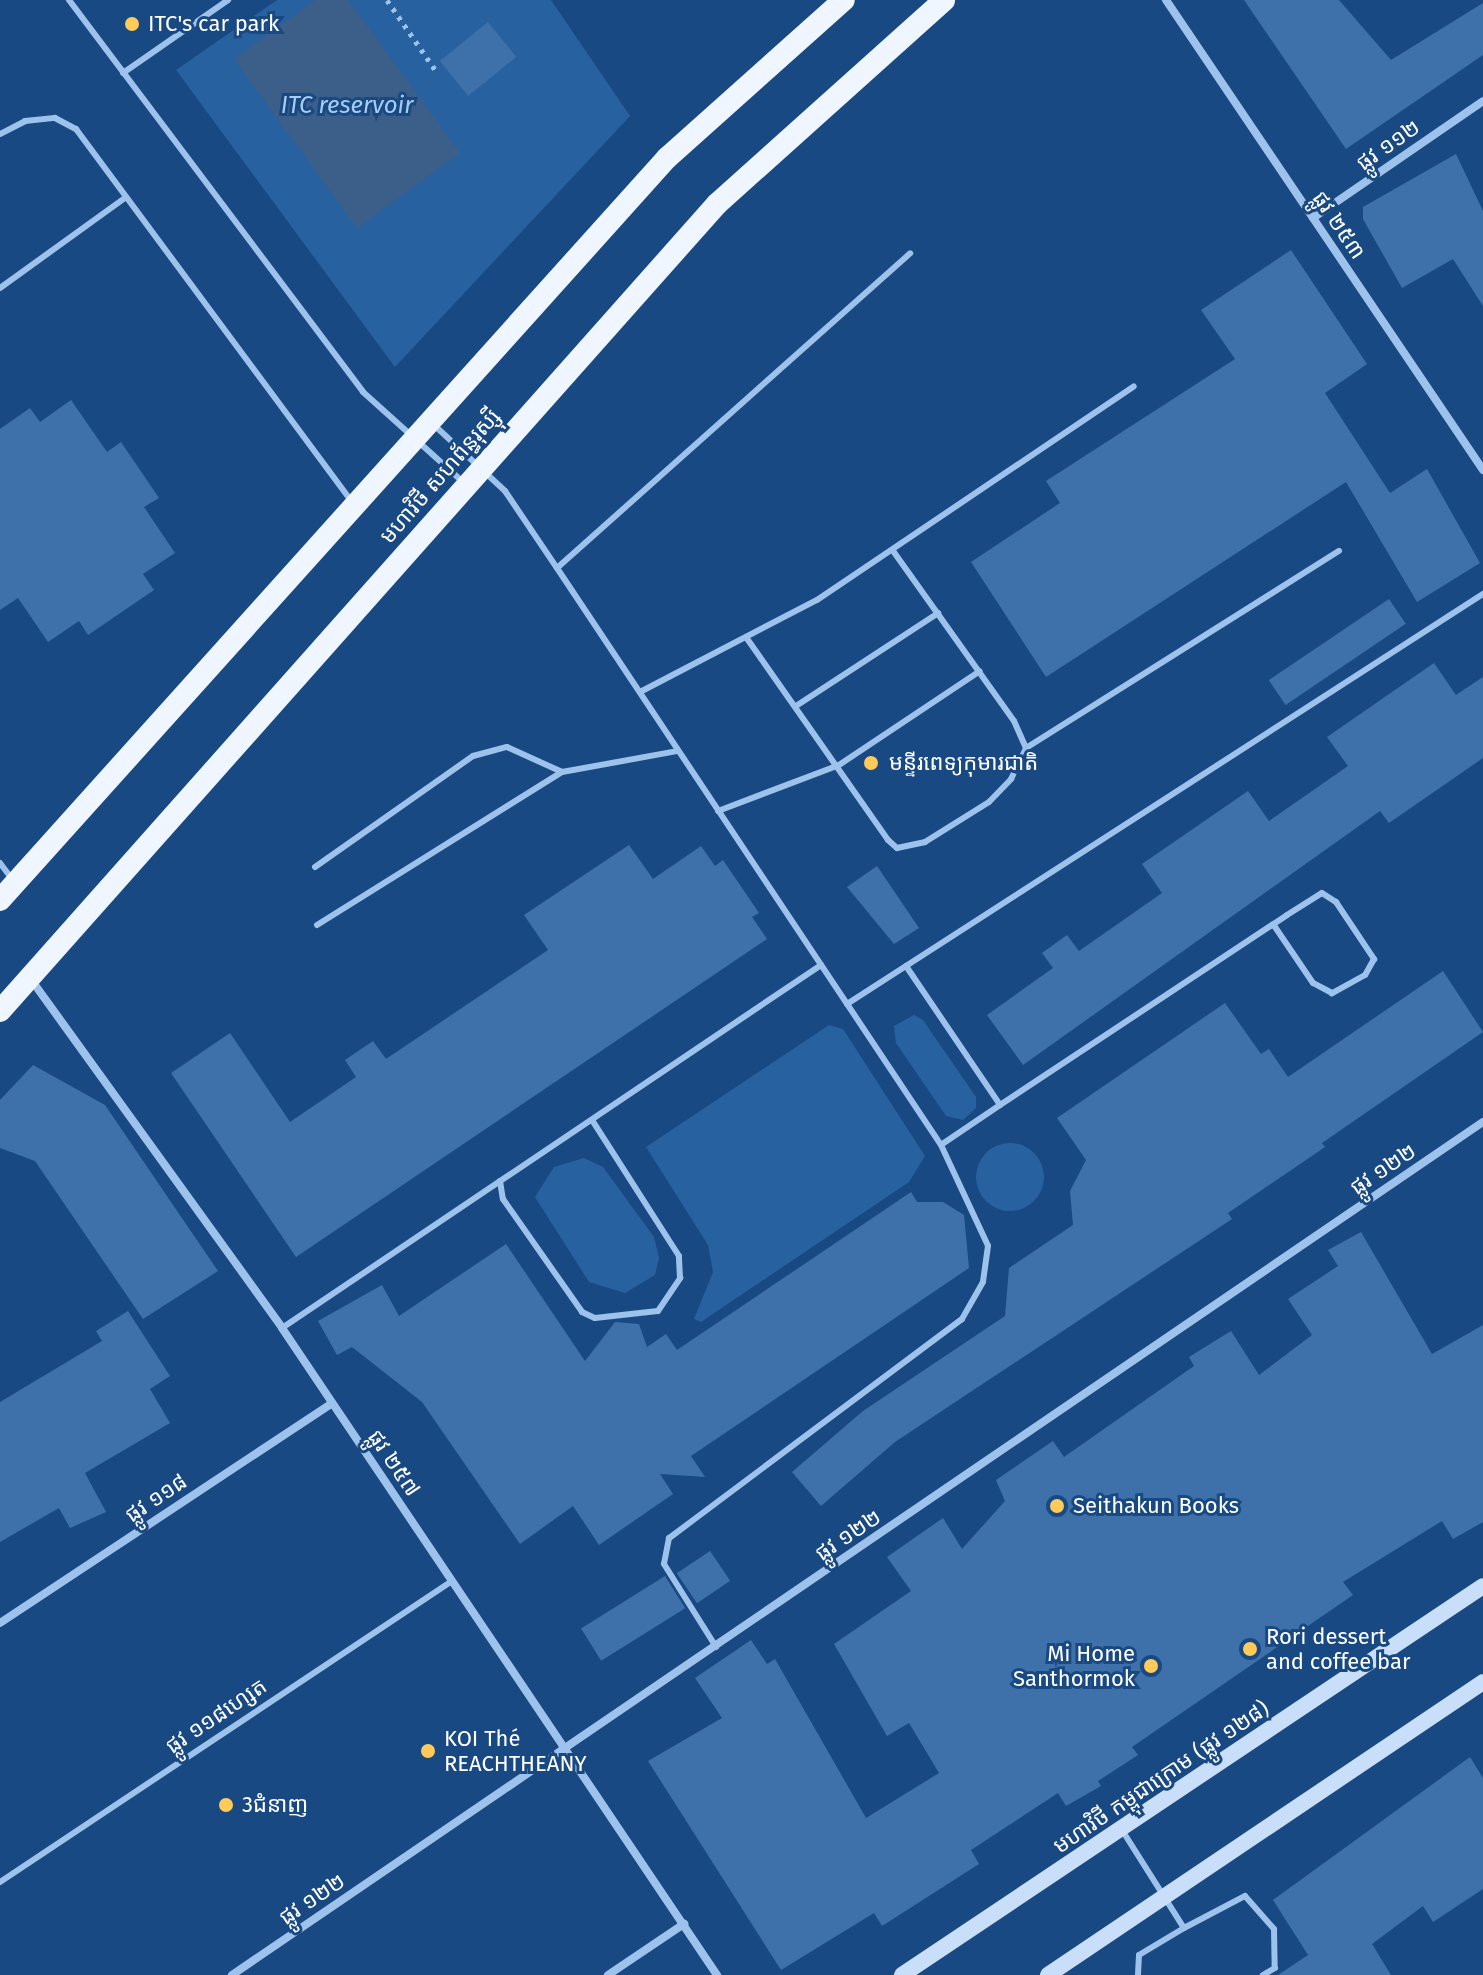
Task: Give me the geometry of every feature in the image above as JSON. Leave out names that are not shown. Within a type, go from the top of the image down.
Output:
[{"type":"highway","name":"មហាវិថី សហព័ន្ធរុស្ស៊ី","points":[[8,891],[352,502],[667,158],[844,0]]},
{"type":"highway","name":"មហាវិថី សហព័ន្ធរុស្ស៊ី","points":[[0,1011],[717,204],[944,0]]},
{"type":"main road","name":"មហាវិថី កម្ពុជាក្រោម (ផ្លូវ ១២៨)","points":[[902,1975],[1483,1586]]},
{"type":"main road","points":[[1048,1975],[1483,1682]]},
{"type":"street","name":"ផ្លូវ ២៥៣","points":[[1166,0],[1483,470]]},
{"type":"street","name":"ផ្លូវ ១១២","points":[[1313,218],[1483,101]]},
{"type":"street","name":"ផ្លូវ ២៥៧","points":[[30,978],[282,1328],[717,1975]]},
{"type":"street","name":"ផ្លូវ ១២២","points":[[232,1975],[1483,1122]]},
{"type":"street","name":"ផ្លូវ ១១៨","points":[[0,1623],[332,1403]]},
{"type":"street","points":[[608,1975],[684,1924]]},
{"type":"lane","points":[[69,0],[363,392],[466,485]]},
{"type":"lane","points":[[123,73],[228,0]]},
{"type":"lane","points":[[0,134],[25,121],[55,118],[76,129],[352,502]]},
{"type":"lane","points":[[0,288],[126,197]]},
{"type":"lane","points":[[557,568],[910,253]]},
{"type":"lane","points":[[640,692],[748,640],[893,551],[1134,386]]},
{"type":"lane","points":[[429,420],[481,468],[557,568],[941,1145],[988,1246],[983,1282],[962,1319],[669,1538],[664,1564],[716,1647]]},
{"type":"lane","points":[[893,551],[980,671],[1026,748]]},
{"type":"lane","points":[[748,640],[897,848],[925,842],[989,802],[1011,779],[1026,748],[1339,551]]},
{"type":"lane","points":[[847,1004],[1483,594]]},
{"type":"lane","points":[[796,706],[938,613]]},
{"type":"lane","points":[[718,811],[839,765],[980,671]]},
{"type":"lane","points":[[315,867],[473,756],[507,747],[562,772]]},
{"type":"lane","points":[[317,925],[562,772],[678,751]]},
{"type":"lane","points":[[0,863],[8,891]]},
{"type":"lane","points":[[941,1145],[1273,924],[1322,893],[1336,902],[1374,959],[1365,975],[1332,993],[1313,983],[1273,924]]},
{"type":"lane","points":[[282,1328],[821,965]]},
{"type":"lane","points":[[906,966],[1000,1105]]},
{"type":"lane","points":[[500,1181],[503,1199],[582,1312],[595,1318],[658,1311],[680,1278],[679,1256],[592,1120]]},
{"type":"lane","name":"ផ្លូវ ១១៨ហ្សេត","points":[[0,1882],[452,1581]]},
{"type":"lane","points":[[1122,1830],[1184,1928]]},
{"type":"lane","points":[[1138,1975],[1139,1955],[1245,1896],[1274,1929],[1275,1968],[1263,1975]]},
{"type":"path","points":[[387,0],[436,71]]},
{"type":"shaded area","points":[[277,0],[551,0],[630,116],[395,367],[176,70]]},
{"type":"shaded area","points":[[914,1015],[923,1020],[976,1097],[976,1108],[963,1120],[946,1116],[896,1043],[894,1026]]},
{"type":"shaded area","points":[[829,1025],[843,1029],[925,1156],[909,1182],[701,1322],[694,1319],[713,1272],[708,1245],[646,1147]]},
{"type":"shaded area","points":[[1010,1143],[1034,1153],[1044,1177],[1034,1201],[1010,1211],[986,1201],[976,1177],[986,1153]]},
{"type":"shaded area","points":[[584,1158],[603,1167],[654,1237],[659,1258],[655,1275],[625,1293],[589,1282],[535,1197],[554,1167]]},
{"type":"water","name":"ITC reservoir","points":[[315,0],[348,0],[460,153],[357,228],[234,59]]},
{"type":"building","points":[[1244,0],[1339,0],[1391,60],[1483,3],[1483,55],[1346,149]]},
{"type":"building","points":[[488,22],[516,57],[468,96],[440,61]]},
{"type":"building","points":[[1456,154],[1483,211],[1483,306],[1453,259],[1402,288],[1363,219],[1363,207]]},
{"type":"building","points":[[1291,250],[1367,364],[1325,393],[1390,493],[1427,469],[1480,563],[1417,602],[1346,482],[1046,677],[971,562],[1060,503],[1046,481],[1235,359],[1201,310]]},
{"type":"building","points":[[71,400],[107,452],[121,442],[159,498],[144,507],[175,553],[143,574],[154,590],[88,635],[79,621],[48,642],[18,598],[0,610],[0,429],[30,408],[40,422]]},
{"type":"building","points":[[1389,599],[1406,624],[1286,705],[1269,680]]},
{"type":"building","points":[[1434,663],[1456,695],[1483,677],[1483,758],[1389,823],[1380,811],[1023,1065],[987,1015],[1053,968],[1042,953],[1067,935],[1079,951],[1162,893],[1142,864],[1248,791],[1269,821],[1348,766],[1327,737]]},
{"type":"building","points":[[629,845],[653,879],[701,846],[715,866],[723,860],[759,913],[752,917],[767,939],[296,1257],[171,1073],[230,1033],[290,1122],[356,1077],[345,1060],[373,1041],[386,1059],[548,950],[524,915]]},
{"type":"building","points":[[877,866],[919,928],[894,944],[847,887]]},
{"type":"building","points":[[1443,971],[1483,1032],[1322,1143],[1325,1147],[1228,1213],[1232,1219],[895,1442],[821,1506],[792,1472],[863,1411],[1005,1316],[1009,1268],[1073,1225],[1070,1191],[1086,1160],[1057,1118],[1225,1003],[1261,1054],[1269,1049],[1288,1077]]},
{"type":"building","points":[[33,1065],[105,1105],[218,1271],[143,1319],[35,1161],[0,1148],[0,1100]]},
{"type":"building","points":[[911,1192],[917,1202],[943,1202],[964,1215],[969,1268],[691,1456],[705,1477],[660,1474],[673,1494],[599,1545],[573,1506],[520,1544],[422,1402],[352,1347],[337,1355],[318,1321],[382,1285],[399,1316],[506,1244],[585,1361],[615,1322],[639,1324],[647,1347],[666,1334],[677,1350]]},
{"type":"building","points":[[1361,1232],[1432,1354],[1483,1325],[1483,1522],[1453,1539],[1442,1521],[1343,1582],[1353,1595],[1132,1747],[1138,1755],[1098,1781],[1101,1786],[1066,1806],[1058,1793],[971,1850],[979,1864],[882,1926],[874,1913],[781,1970],[648,1761],[722,1718],[695,1678],[751,1640],[767,1664],[775,1659],[866,1818],[939,1773],[909,1723],[887,1736],[834,1644],[911,1591],[887,1557],[943,1518],[962,1549],[1005,1501],[996,1480],[1053,1441],[1064,1457],[1194,1366],[1189,1357],[1231,1331],[1259,1375],[1312,1335],[1288,1299],[1338,1266],[1328,1250]]},
{"type":"building","points":[[128,1311],[170,1376],[150,1389],[170,1423],[85,1473],[106,1512],[70,1528],[59,1508],[0,1542],[0,1402],[102,1341],[96,1331]]},
{"type":"building","points":[[710,1551],[730,1581],[697,1603],[677,1573]]},
{"type":"building","points":[[665,1576],[685,1608],[601,1661],[581,1628]]},
{"type":"building","points":[[1470,1757],[1483,1778],[1483,1889],[1433,1922],[1423,1906],[1372,1944],[1391,1975],[1278,1975],[1308,1955],[1273,1900]]},
{"type":"place","name":"ITC's car park","points":[[132,24]]},
{"type":"place","name":"មន្ទីរពេទ្យកុមារជាតិ","points":[[871,763]]},
{"type":"place","name":"Seithakun Books","points":[[1057,1506]]},
{"type":"place","name":"Rori dessert and coffee bar","points":[[1250,1649]]},
{"type":"place","name":"Mi Home Santhormok","points":[[1151,1666]]},
{"type":"place","name":"KOI Thé REACHTHEANY","points":[[428,1751]]},
{"type":"place","name":"3ជំនាញ","points":[[226,1805]]}]
